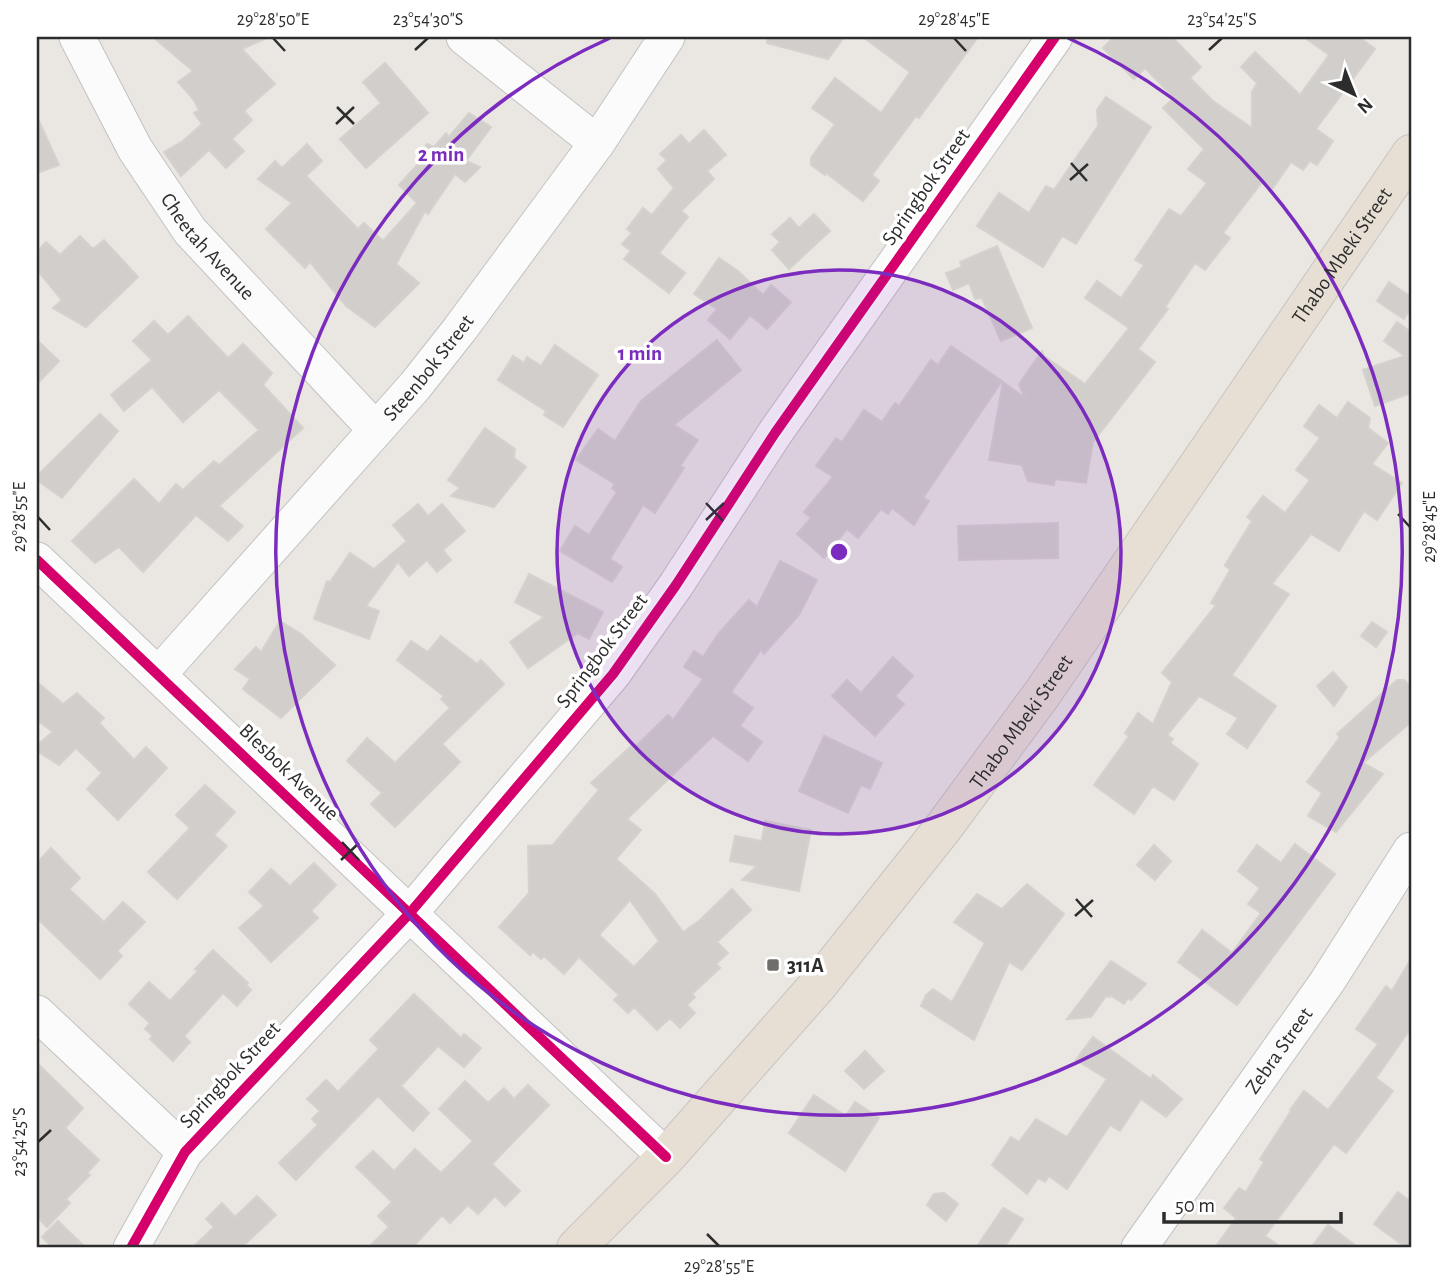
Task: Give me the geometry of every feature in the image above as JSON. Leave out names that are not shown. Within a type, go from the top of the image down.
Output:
[{"type":"main road","name":"Thabo Mbeki Street","points":[[576,1248],[666,1157],[818,985],[943,828],[1042,694],[1411,154]]},
{"type":"street","name":"Cheetah Avenue","points":[[77,37],[135,149],[190,231],[376,430]]},
{"type":"street","points":[[464,37],[597,143]]},
{"type":"street","name":"Steenbok Street","points":[[159,674],[415,386],[460,330],[597,143],[667,37]]},
{"type":"street","name":"Springbok Street","points":[[131,1248],[185,1152],[409,914],[613,674],[676,585],[775,433],[1055,37]]},
{"type":"street","name":"Blesbok Avenue","points":[[37,560],[666,1157]]},
{"type":"street","name":"Zebra Street","points":[[1139,1248],[1327,982],[1411,850]]},
{"type":"street","points":[[37,1013],[185,1152]]},
{"type":"building","points":[[153,37],[269,37],[242,49],[275,84],[244,111],[252,120],[232,139],[244,151],[226,168],[209,150],[181,176],[164,152],[183,141],[202,124],[194,113],[199,110],[194,100],[178,82],[193,71]]},
{"type":"building","points":[[768,37],[844,37],[828,59],[767,43]]},
{"type":"building","points":[[863,37],[978,37],[919,118],[916,116],[872,175],[879,181],[863,201],[811,165],[811,158],[835,124],[812,108],[835,78],[881,113],[910,72]]},
{"type":"building","points":[[1114,37],[1172,37],[1201,67],[1190,78],[1213,101],[1252,128],[1252,92],[1257,83],[1241,67],[1255,52],[1300,95],[1329,55],[1304,37],[1359,37],[1375,49],[1316,129],[1333,141],[1317,165],[1310,161],[1303,170],[1291,162],[1272,189],[1262,182],[1223,233],[1230,238],[1205,270],[1195,263],[1165,307],[1168,309],[1138,349],[1155,362],[1093,442],[1086,483],[1055,479],[1054,485],[1028,481],[1022,465],[989,460],[1003,382],[1025,398],[1019,384],[1042,351],[1044,356],[1085,384],[1129,328],[1085,298],[1097,281],[1121,298],[1144,265],[1135,260],[1169,209],[1181,216],[1207,183],[1188,169],[1204,149],[1163,108],[1174,98],[1145,68],[1134,79],[1103,48]]},
{"type":"building","points":[[385,63],[428,113],[366,168],[340,139],[381,103],[363,82]]},
{"type":"building","points":[[1106,97],[1151,127],[1076,244],[1062,236],[1043,267],[977,226],[999,193],[1029,213],[1046,186],[1054,190],[1098,126],[1097,110]]},
{"type":"building","points":[[469,113],[491,127],[466,161],[480,167],[465,182],[455,174],[428,214],[425,211],[396,264],[419,283],[375,327],[346,306],[310,262],[305,268],[266,229],[292,203],[258,179],[275,161],[282,168],[307,144],[322,161],[306,176],[358,229],[364,223],[383,241],[417,203],[399,185],[429,152],[424,149],[427,144],[434,147],[446,133],[449,137]]},
{"type":"building","points":[[37,117],[59,165],[37,173]]},
{"type":"building","points":[[704,130],[726,155],[707,171],[714,179],[681,211],[688,217],[659,253],[685,273],[669,293],[624,259],[631,251],[622,244],[632,233],[627,229],[643,208],[652,215],[674,188],[658,169],[667,160],[660,154],[681,135],[689,144]]},
{"type":"building","points":[[814,214],[830,231],[789,269],[772,250],[780,242],[772,234],[790,218],[799,228]]},
{"type":"building","points":[[80,236],[93,249],[104,240],[138,277],[86,327],[53,308],[62,300],[37,270],[37,252],[46,242],[60,255]]},
{"type":"building","points":[[997,246],[1032,328],[1001,341],[982,298],[975,299],[969,283],[953,290],[946,273],[962,267],[960,262]]},
{"type":"building","points":[[719,258],[738,271],[763,295],[771,285],[791,302],[767,329],[750,315],[730,339],[708,320],[717,309],[694,294]]},
{"type":"building","points":[[1389,282],[1411,297],[1411,307],[1404,319],[1377,301]]},
{"type":"building","points":[[188,316],[228,358],[243,344],[272,373],[263,385],[303,428],[219,506],[243,526],[228,541],[196,515],[143,572],[119,547],[95,563],[72,541],[134,479],[159,504],[176,484],[183,490],[214,461],[219,465],[259,430],[219,390],[183,422],[152,387],[124,411],[111,395],[152,360],[133,341],[154,321],[168,335]]},
{"type":"building","points":[[1397,322],[1411,332],[1411,393],[1375,406],[1363,370],[1405,356],[1384,341]]},
{"type":"building","points":[[37,340],[59,361],[37,384]]},
{"type":"building","points":[[717,340],[741,370],[674,425],[698,440],[680,466],[684,468],[655,513],[643,505],[610,559],[622,567],[612,582],[560,551],[575,526],[589,535],[617,492],[612,488],[615,484],[576,460],[598,429],[615,441],[641,401]]},
{"type":"building","points":[[555,345],[598,375],[563,427],[544,415],[546,411],[498,380],[513,356],[524,363],[527,357],[541,366]]},
{"type":"building","points":[[951,346],[1002,381],[923,498],[929,501],[914,525],[892,508],[888,514],[881,509],[858,538],[847,529],[824,558],[797,534],[811,518],[804,512],[833,477],[816,466],[836,438],[842,442],[864,410],[882,422],[895,403],[899,406],[931,360],[938,365]]},
{"type":"building","points":[[1348,402],[1370,418],[1368,428],[1388,443],[1372,464],[1402,483],[1377,520],[1364,511],[1339,551],[1311,534],[1272,584],[1289,594],[1232,675],[1276,706],[1247,748],[1227,734],[1238,718],[1199,696],[1167,735],[1173,739],[1170,743],[1198,764],[1174,800],[1153,786],[1134,814],[1094,785],[1129,736],[1125,733],[1138,713],[1153,724],[1172,682],[1162,673],[1216,605],[1211,603],[1230,570],[1225,565],[1252,521],[1247,517],[1263,496],[1285,513],[1310,480],[1296,470],[1320,438],[1304,426],[1319,405],[1337,418]]},
{"type":"building","points":[[100,414],[118,431],[62,498],[37,480],[37,476]]},
{"type":"building","points":[[485,428],[515,449],[514,458],[526,467],[494,507],[451,496],[460,488],[448,480]]},
{"type":"building","points":[[418,504],[428,516],[442,504],[465,531],[443,550],[451,560],[437,572],[427,560],[409,576],[398,562],[366,606],[379,611],[369,639],[314,619],[327,581],[330,582],[350,553],[374,569],[407,541],[393,525]]},
{"type":"building","points":[[1058,523],[1058,558],[959,560],[958,526]]},
{"type":"building","points":[[780,561],[817,580],[799,615],[764,654],[761,650],[731,692],[753,708],[740,726],[762,742],[748,761],[713,736],[627,819],[641,830],[616,859],[655,894],[683,932],[699,921],[732,889],[751,910],[717,942],[728,953],[716,964],[720,968],[692,994],[695,997],[687,1005],[695,1013],[680,1028],[670,1018],[657,1030],[634,1007],[628,1013],[614,1000],[619,995],[579,957],[564,974],[544,956],[541,959],[533,952],[530,955],[499,927],[529,893],[528,846],[553,845],[599,790],[591,783],[631,746],[633,749],[668,715],[673,720],[703,679],[684,667],[694,651],[703,657],[718,634],[749,600],[757,607]],"holes":[[[630,900],[659,941],[634,967],[599,935]]]},
{"type":"building","points":[[529,574],[603,612],[589,639],[578,633],[528,668],[510,642],[544,617],[515,602]]},
{"type":"building","points":[[280,621],[301,634],[335,665],[281,718],[243,689],[250,679],[235,669],[256,647],[261,652]]},
{"type":"building","points":[[1372,622],[1387,632],[1376,647],[1361,636]]},
{"type":"building","points":[[441,636],[477,664],[481,660],[504,684],[442,744],[460,762],[395,827],[371,804],[382,793],[347,761],[367,738],[395,763],[450,708],[441,699],[444,696],[397,660],[411,641],[428,652]]},
{"type":"building","points":[[893,657],[913,676],[895,696],[904,704],[875,736],[832,696],[847,680],[861,693]]},
{"type":"building","points":[[1333,672],[1347,687],[1334,706],[1317,686]]},
{"type":"building","points":[[1397,680],[1404,680],[1411,687],[1411,722],[1363,763],[1383,774],[1336,832],[1308,816],[1322,793],[1307,782],[1340,737],[1337,734]]},
{"type":"building","points":[[37,682],[63,704],[77,693],[104,718],[99,723],[134,760],[146,747],[167,768],[118,820],[87,789],[102,773],[76,748],[59,765],[37,751],[37,745],[53,732],[37,720]]},
{"type":"building","points":[[824,736],[882,763],[870,789],[861,785],[848,813],[799,791]]},
{"type":"building","points":[[205,785],[235,812],[214,835],[227,846],[177,899],[148,872],[190,828],[176,815]]},
{"type":"building","points":[[765,821],[811,830],[799,891],[742,880],[757,866],[730,861],[735,836],[762,841]]},
{"type":"building","points":[[1295,844],[1335,874],[1237,1005],[1178,962],[1202,930],[1232,953],[1261,913],[1248,904],[1260,888],[1238,871],[1257,845],[1281,863]]},
{"type":"building","points":[[1154,845],[1171,861],[1155,880],[1137,865]]},
{"type":"building","points":[[51,848],[80,878],[69,889],[104,922],[123,902],[145,922],[117,951],[122,956],[100,979],[37,918],[37,863]]},
{"type":"building","points":[[314,863],[336,885],[311,911],[318,918],[271,962],[239,928],[264,906],[249,892],[271,869],[290,886]]},
{"type":"building","points":[[1027,884],[1064,914],[1022,970],[1009,962],[974,1040],[921,1006],[926,995],[933,989],[952,1002],[985,943],[954,922],[977,894],[1002,909]]},
{"type":"building","points":[[213,950],[248,983],[246,985],[251,990],[237,1006],[223,993],[184,1036],[190,1042],[173,1061],[150,1039],[153,1036],[145,1029],[150,1023],[129,1004],[149,982],[170,1001]]},
{"type":"building","points":[[1411,959],[1411,1028],[1376,1078],[1393,1091],[1346,1153],[1334,1144],[1265,1236],[1282,1248],[1215,1248],[1236,1218],[1224,1208],[1239,1188],[1246,1192],[1264,1162],[1260,1159],[1304,1091],[1328,1110],[1378,1044],[1356,1029],[1386,986],[1392,991]]},
{"type":"building","points":[[1111,961],[1146,984],[1124,1004],[1110,995],[1106,996],[1091,1017],[1067,1019]]},
{"type":"building","points":[[414,994],[461,1038],[464,1034],[481,1048],[464,1067],[438,1046],[401,1086],[429,1113],[413,1131],[378,1096],[296,1180],[279,1163],[318,1125],[312,1119],[320,1111],[307,1099],[326,1080],[338,1092],[379,1049],[370,1040]]},
{"type":"building","points":[[1093,1037],[1151,1079],[1153,1075],[1182,1099],[1166,1117],[1141,1099],[1120,1131],[1110,1125],[1067,1189],[1049,1176],[1045,1182],[1038,1178],[1027,1194],[992,1165],[1011,1137],[1019,1142],[1036,1119],[1067,1137],[1107,1079],[1076,1060]]},
{"type":"building","points":[[865,1051],[884,1071],[864,1089],[845,1071]]},
{"type":"building","points":[[37,1063],[83,1108],[65,1128],[99,1160],[87,1173],[90,1175],[66,1199],[70,1203],[47,1227],[37,1217]]},
{"type":"building","points":[[465,1081],[488,1103],[504,1088],[514,1099],[528,1085],[549,1105],[492,1164],[520,1191],[505,1206],[495,1196],[478,1214],[468,1205],[450,1223],[442,1215],[412,1248],[368,1248],[389,1227],[378,1216],[392,1202],[356,1167],[373,1151],[394,1171],[415,1149],[441,1173],[473,1141],[439,1109]]},
{"type":"building","points":[[814,1095],[846,1116],[855,1102],[879,1118],[845,1171],[789,1133]]},
{"type":"building","points":[[1398,1192],[1411,1202],[1411,1248],[1407,1248],[1374,1224]]},
{"type":"building","points":[[944,1193],[958,1204],[946,1221],[927,1205],[934,1194]]},
{"type":"building","points":[[257,1196],[276,1215],[241,1248],[192,1248],[214,1227],[206,1219],[222,1203],[235,1217]]},
{"type":"building","points":[[1003,1208],[1023,1219],[1004,1248],[976,1248]]},
{"type":"building","points":[[58,1221],[86,1248],[53,1248],[42,1237]]},
{"type":"building","points":[[1328,1225],[1359,1248],[1311,1248]]},
{"type":"cycle path","points":[[131,1248],[185,1152],[409,914],[613,674],[676,585],[775,433],[1055,37]]},
{"type":"cycle path","points":[[37,560],[666,1157]]},
{"type":"place","name":"311A","points":[[773,965]]}]
